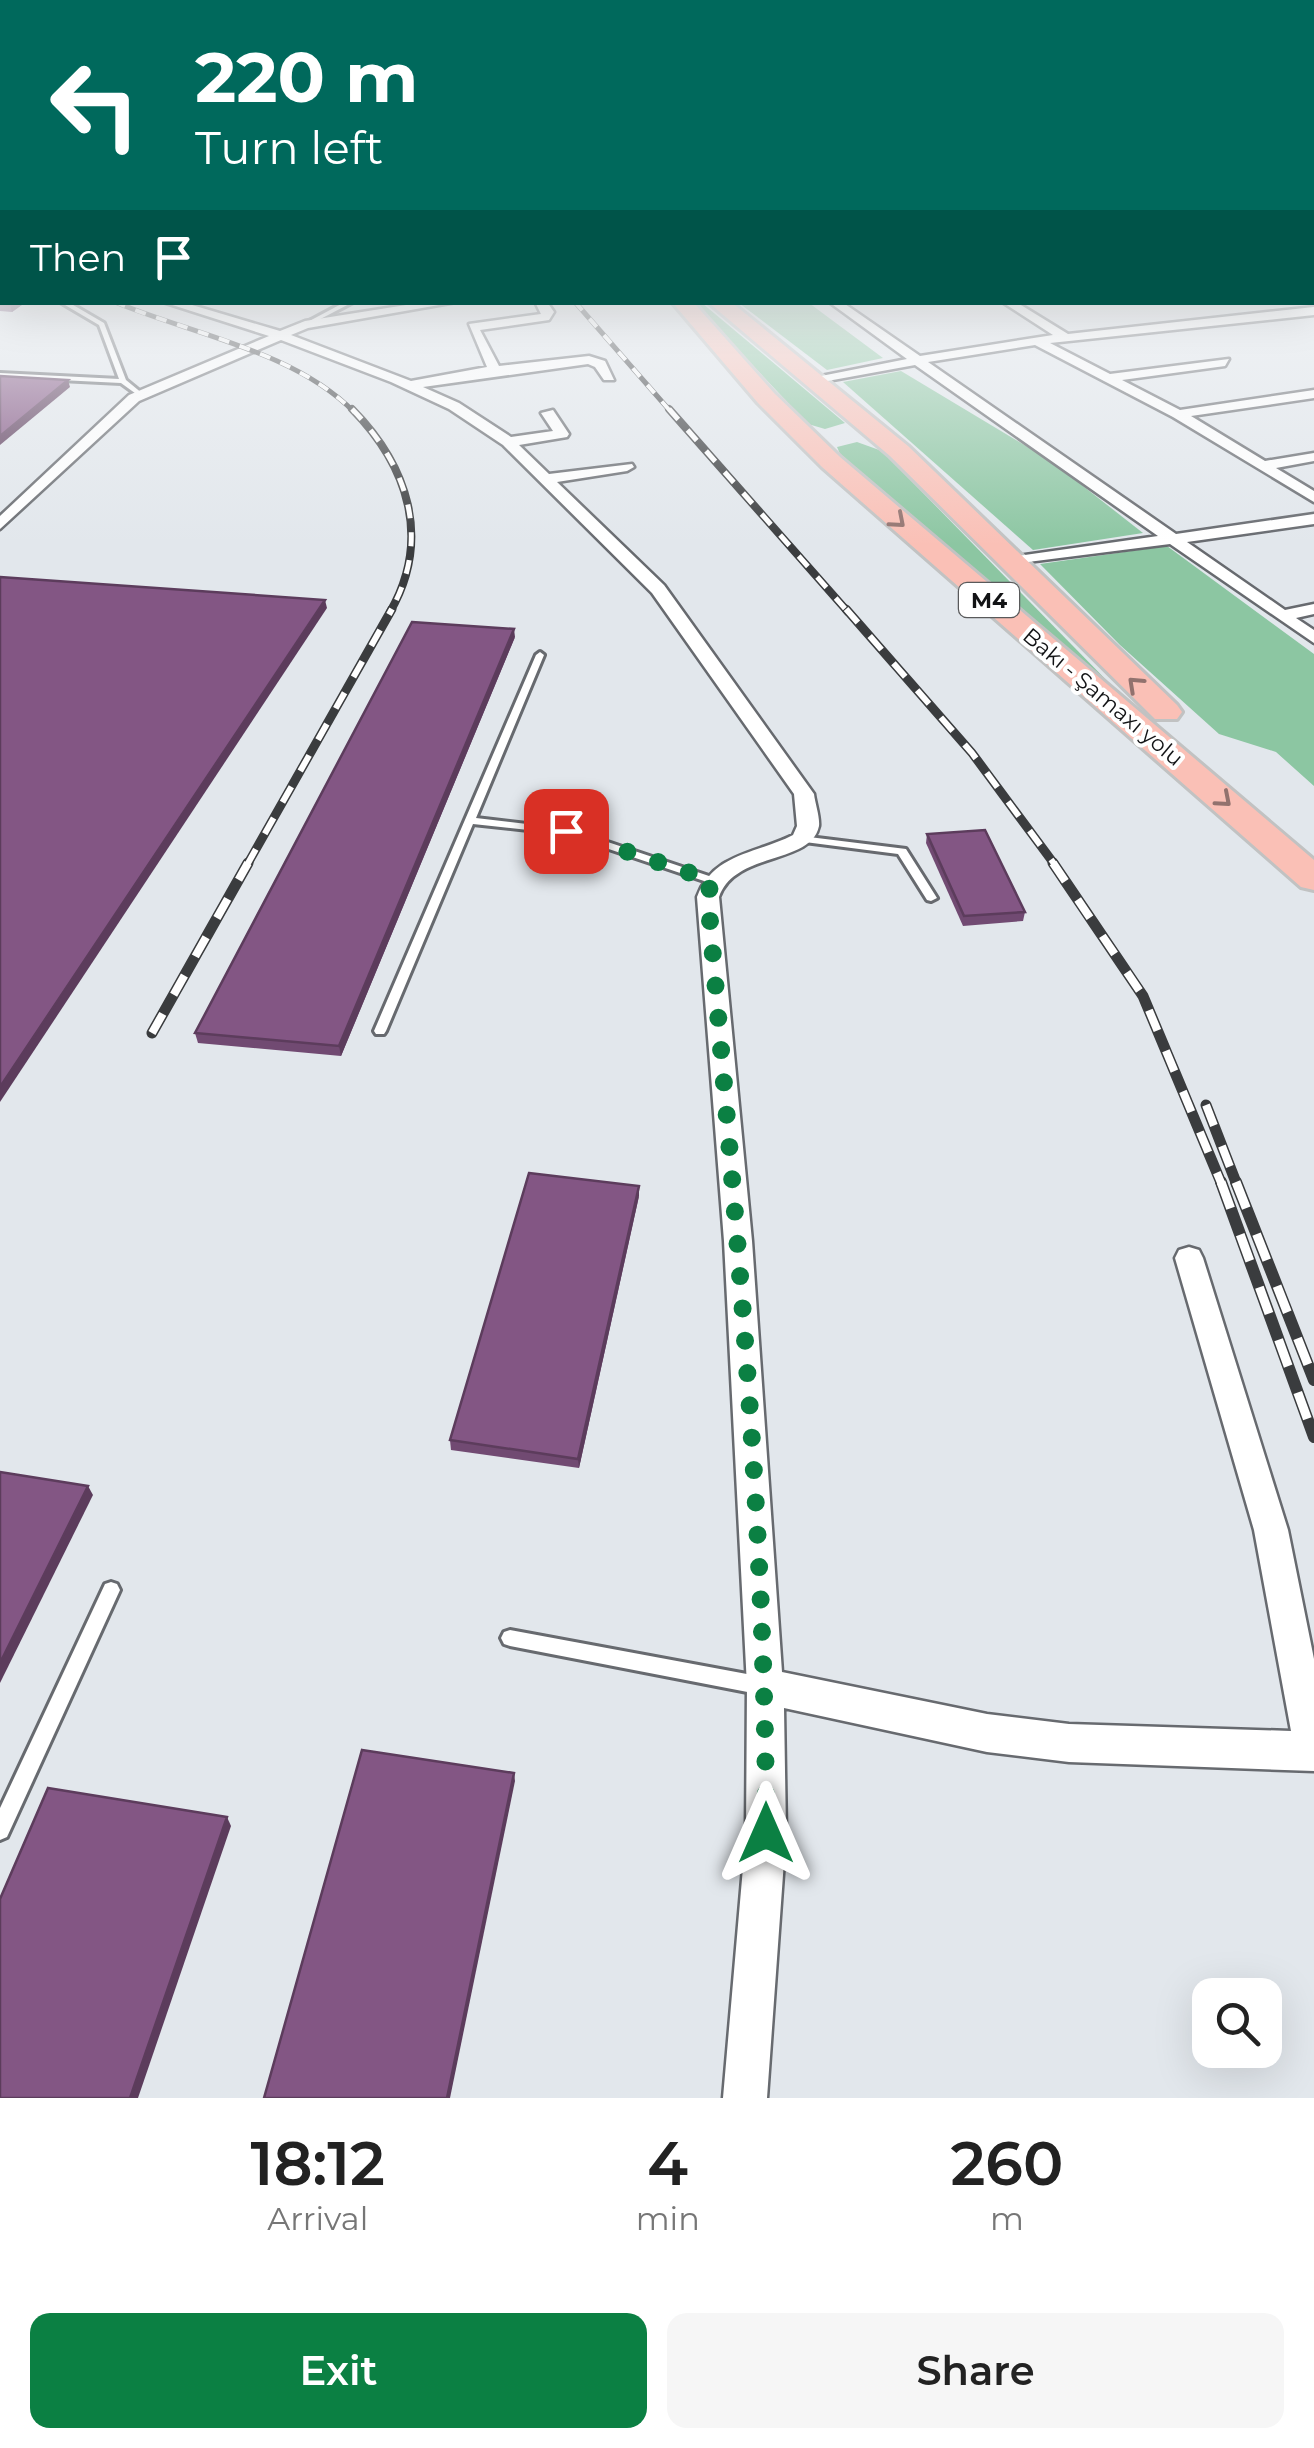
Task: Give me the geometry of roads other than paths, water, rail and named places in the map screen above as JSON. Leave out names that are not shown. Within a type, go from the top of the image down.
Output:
[{"type":"highway","name":"Bakı - Şamaxı yolu","points":[[724,350],[766,398],[868,494],[1314,879]]},
{"type":"highway","name":"Bakı - Şamaxı yolu","points":[[778,350],[938,488],[1188,731]]},
{"type":"highway","points":[[766,398],[816,432],[854,427],[822,385]]},
{"type":"highway","points":[[868,494],[831,453],[832,442],[858,437],[878,442],[938,488]]},
{"type":"street","points":[[0,524],[141,395],[249,350]]},
{"type":"street","points":[[335,350],[454,406],[508,442],[547,479],[658,589],[781,763],[809,810],[801,840],[734,865],[711,880],[708,897],[738,1241],[765,1686],[766,1833],[745,2098]]},
{"type":"street","points":[[484,350],[496,370]]},
{"type":"street","points":[[900,350],[1314,638]]},
{"type":"street","points":[[822,385],[914,360],[984,350]]},
{"type":"street","points":[[1053,350],[1178,414],[1314,497]]},
{"type":"street","points":[[410,384],[589,360],[600,364],[609,376]]},
{"type":"street","points":[[1107,378],[1225,362]]},
{"type":"street","points":[[1178,414],[1314,394]]},
{"type":"street","points":[[508,442],[562,434],[548,412]]},
{"type":"street","points":[[1260,466],[1314,457]]},
{"type":"street","points":[[547,479],[627,467]]},
{"type":"street","points":[[1012,562],[1314,519]]},
{"type":"street","points":[[1283,615],[1314,609]]},
{"type":"street","points":[[765,1686],[987,1733],[1069,1743],[1314,1751],[1272,1530],[1189,1258]]},
{"type":"lane","points":[[113,350],[123,381],[141,395]]},
{"type":"lane","points":[[0,375],[123,381]]},
{"type":"lane","points":[[380,1031],[540,655]]},
{"type":"lane","points":[[473,820],[566,831],[711,880]]},
{"type":"lane","points":[[801,840],[902,851],[931,898]]},
{"type":"lane","points":[[0,1830],[111,1590]]},
{"type":"lane","points":[[510,1638],[765,1686]]},
{"type":"railway","points":[[250,350],[302,374],[354,412]]},
{"type":"railway","points":[[617,350],[671,412]]},
{"type":"railway","points":[[352,409],[387,454],[408,504],[410,558],[390,612]]},
{"type":"railway","points":[[669,409],[848,612]]},
{"type":"railway","points":[[247,865],[392,609]]},
{"type":"railway","points":[[846,609],[972,753],[1055,865]]},
{"type":"railway","points":[[152,1033],[248,863]]},
{"type":"railway","points":[[1053,863],[1143,996],[1222,1185]]},
{"type":"railway","points":[[1206,1105],[1237,1185]]},
{"type":"railway","points":[[1221,1182],[1314,1437]]},
{"type":"railway","points":[[1236,1182],[1314,1380]]}]
